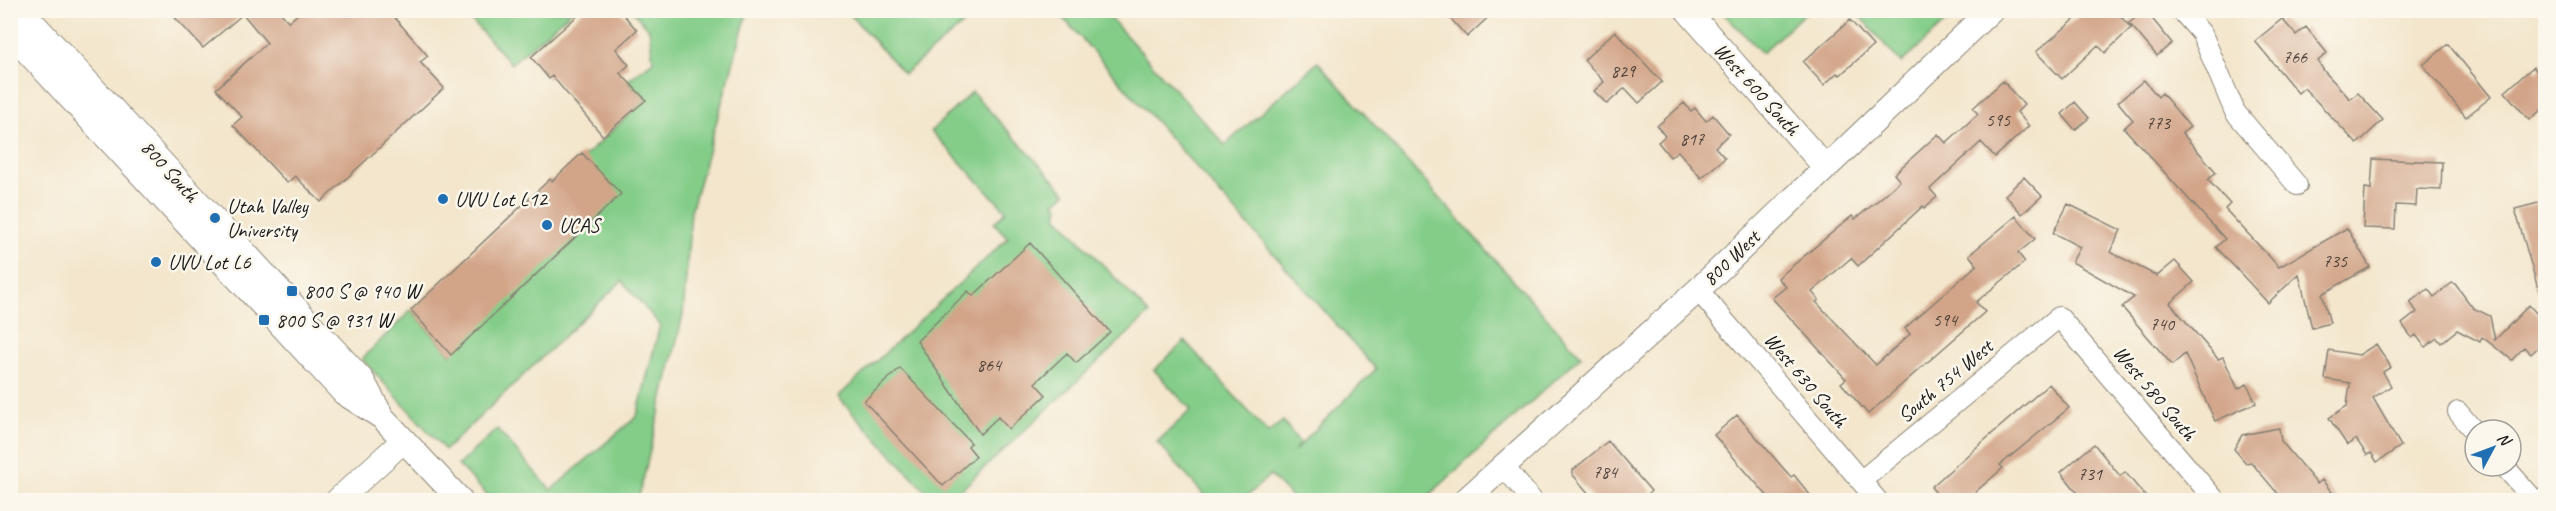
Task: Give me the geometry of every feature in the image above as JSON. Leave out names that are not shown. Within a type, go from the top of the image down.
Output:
[{"type":"street","name":"800 South","points":[[21,10],[362,380],[382,417]]},
{"type":"street","name":"West 600 South","points":[[1687,10],[1826,168]]},
{"type":"street","name":"800 West","points":[[1466,501],[1698,290],[1991,10]]},
{"type":"street","points":[[2181,10],[2202,34],[2235,112],[2297,185]]},
{"type":"street","name":"800 South","points":[[10,33],[344,393],[382,417],[460,501]]},
{"type":"street","name":"West 630 South","points":[[1698,290],[1877,501]]},
{"type":"street","name":"South 754 West","points":[[1861,481],[2059,317]]},
{"type":"street","name":"West 580 South","points":[[2059,317],[2215,501]]},
{"type":"street","points":[[2458,412],[2463,418]]},
{"type":"street","points":[[338,501],[404,440]]},
{"type":"street","points":[[1504,467],[1532,501]]},
{"type":"street","points":[[2514,478],[2534,501]]},
{"type":"green space","points":[[463,11],[572,11],[511,64]]},
{"type":"green space","points":[[632,11],[748,11],[691,211],[683,315],[638,500],[492,500],[458,465],[497,429],[551,490],[637,416],[660,325],[622,281],[445,450],[362,359],[411,310],[451,355],[585,156],[645,100],[628,80],[653,61],[649,29]]},
{"type":"green space","points":[[847,11],[979,11],[904,74]]},
{"type":"green space","points":[[1057,11],[1104,11],[1225,145],[1318,62],[1581,356],[1424,500],[1294,500],[1270,475],[1243,500],[1199,500],[1204,495],[1157,442],[1191,410],[1154,370],[1185,341],[1268,433],[1283,421],[1300,443],[1294,451],[1376,369]]},
{"type":"green space","points":[[1721,11],[1807,11],[1762,53]]},
{"type":"green space","points":[[1855,11],[1958,11],[1901,63]]},
{"type":"green space","points":[[972,92],[1066,193],[1055,203],[1059,207],[1057,216],[1149,314],[950,500],[934,500],[838,397],[1008,238],[994,223],[1006,211],[931,131]]},
{"type":"building","points":[[168,10],[278,10],[289,22],[302,10],[388,10],[428,56],[420,62],[444,88],[321,202],[295,176],[287,183],[233,125],[242,117],[216,89],[267,43],[243,14],[203,48]]},
{"type":"building","points":[[584,10],[619,10],[637,30],[616,49],[629,65],[620,73],[646,100],[603,136],[552,76],[549,79],[531,57]]},
{"type":"building","points":[[1443,10],[1496,10],[1467,37]]},
{"type":"building","points":[[2086,10],[2115,10],[2131,28],[2105,53],[2098,45],[2062,79],[2036,52]]},
{"type":"building","points":[[2145,10],[2172,43],[2157,56],[2129,23]]},
{"type":"building","points":[[2282,19],[2296,35],[2306,27],[2327,53],[2318,61],[2324,71],[2350,99],[2358,93],[2383,120],[2357,144],[2304,88],[2298,93],[2255,41]]},
{"type":"building","points":[[1850,20],[1873,46],[1840,75],[1837,73],[1824,85],[1803,62]]},
{"type":"building","points":[[1615,31],[1662,82],[1639,103],[1625,88],[1607,104],[1594,91],[1604,82],[1584,60]]},
{"type":"building","points":[[2448,44],[2491,97],[2466,117],[2423,65]]},
{"type":"building","points":[[2546,64],[2546,106],[2529,120],[2505,92],[2533,67],[2537,72]]},
{"type":"building","points":[[2144,80],[2158,97],[2162,93],[2190,127],[2182,133],[2216,172],[2208,180],[2230,204],[2225,209],[2279,267],[2347,228],[2370,267],[2322,294],[2330,323],[2312,328],[2299,274],[2268,303],[2216,247],[2225,239],[2124,128],[2133,120],[2118,102]]},
{"type":"building","points":[[2003,81],[2024,105],[2017,112],[2029,126],[1995,157],[1981,142],[1930,189],[1937,197],[1924,208],[1923,206],[1858,266],[1851,258],[1812,292],[1819,300],[1816,302],[1876,365],[1910,334],[1905,328],[1977,265],[1969,255],[2016,216],[2035,239],[2018,253],[2025,262],[1976,302],[1985,312],[1868,414],[1841,383],[1846,379],[1772,298],[1786,287],[1778,278],[1852,216],[1855,219],[1900,181],[1894,174],[1938,134],[1946,143],[1978,114],[1973,108]]},
{"type":"building","points":[[2075,102],[2089,118],[2075,130],[2062,114]]},
{"type":"building","points":[[1684,103],[1691,111],[1695,108],[1706,121],[1713,115],[1729,134],[1715,147],[1725,158],[1701,178],[1678,151],[1670,157],[1658,142],[1665,136],[1657,126]]},
{"type":"building","points":[[582,153],[621,194],[451,355],[411,310],[550,179],[552,181]]},
{"type":"building","points":[[2373,159],[2442,162],[2441,190],[2417,189],[2416,206],[2396,205],[2395,229],[2363,228],[2365,188],[2371,189]]},
{"type":"building","points":[[2024,177],[2042,196],[2022,214],[2005,195]]},
{"type":"building","points":[[2546,201],[2546,298],[2541,299],[2515,209]]},
{"type":"building","points":[[2068,204],[2121,230],[2110,252],[2157,276],[2175,261],[2194,282],[2170,303],[2218,359],[2223,357],[2238,389],[2247,384],[2256,403],[2215,421],[2185,354],[2172,365],[2122,307],[2134,297],[2072,262],[2080,247],[2053,233]]},
{"type":"building","points":[[1030,243],[1110,332],[1076,363],[1067,353],[1035,383],[1046,395],[1009,429],[998,417],[980,434],[917,341],[968,291],[973,296]]},
{"type":"building","points":[[2452,283],[2473,308],[2490,316],[2495,340],[2529,305],[2546,324],[2546,340],[2531,354],[2524,347],[2512,360],[2482,337],[2480,342],[2457,330],[2441,343],[2437,338],[2425,347],[2416,335],[2412,338],[2402,324],[2417,312],[2410,302],[2428,289],[2434,297]]},
{"type":"building","points":[[2376,344],[2391,367],[2383,372],[2391,386],[2373,398],[2401,446],[2377,462],[2371,453],[2367,455],[2356,439],[2347,445],[2329,418],[2347,406],[2350,383],[2325,379],[2329,350],[2359,355]]},
{"type":"building","points":[[900,368],[971,443],[968,446],[976,456],[943,486],[864,401]]},
{"type":"building","points":[[2049,384],[2069,408],[2000,465],[2003,468],[1965,501],[1943,501],[1931,487]]},
{"type":"building","points":[[1737,415],[1791,477],[1794,475],[1815,501],[1772,501],[1714,435]]},
{"type":"building","points":[[2279,428],[2281,441],[2317,484],[2322,480],[2339,501],[2284,501],[2251,462],[2246,463],[2234,449],[2242,435]]},
{"type":"building","points":[[1608,441],[1651,491],[1641,501],[1595,501],[1573,475],[1573,470]]},
{"type":"building","points":[[2094,444],[2120,476],[2125,472],[2149,501],[2084,501],[2061,472]]},
{"type":"place","name":"UVU Lot L12","points":[[443,199]]},
{"type":"place","name":"Utah Valley University","points":[[215,218]]},
{"type":"place","name":"UCAS","points":[[547,225]]},
{"type":"place","name":"UVU Lot L6","points":[[156,262]]},
{"type":"place","name":"800 S @ 940 W","points":[[292,291]]},
{"type":"place","name":"800 S @ 931 W","points":[[264,320]]}]
